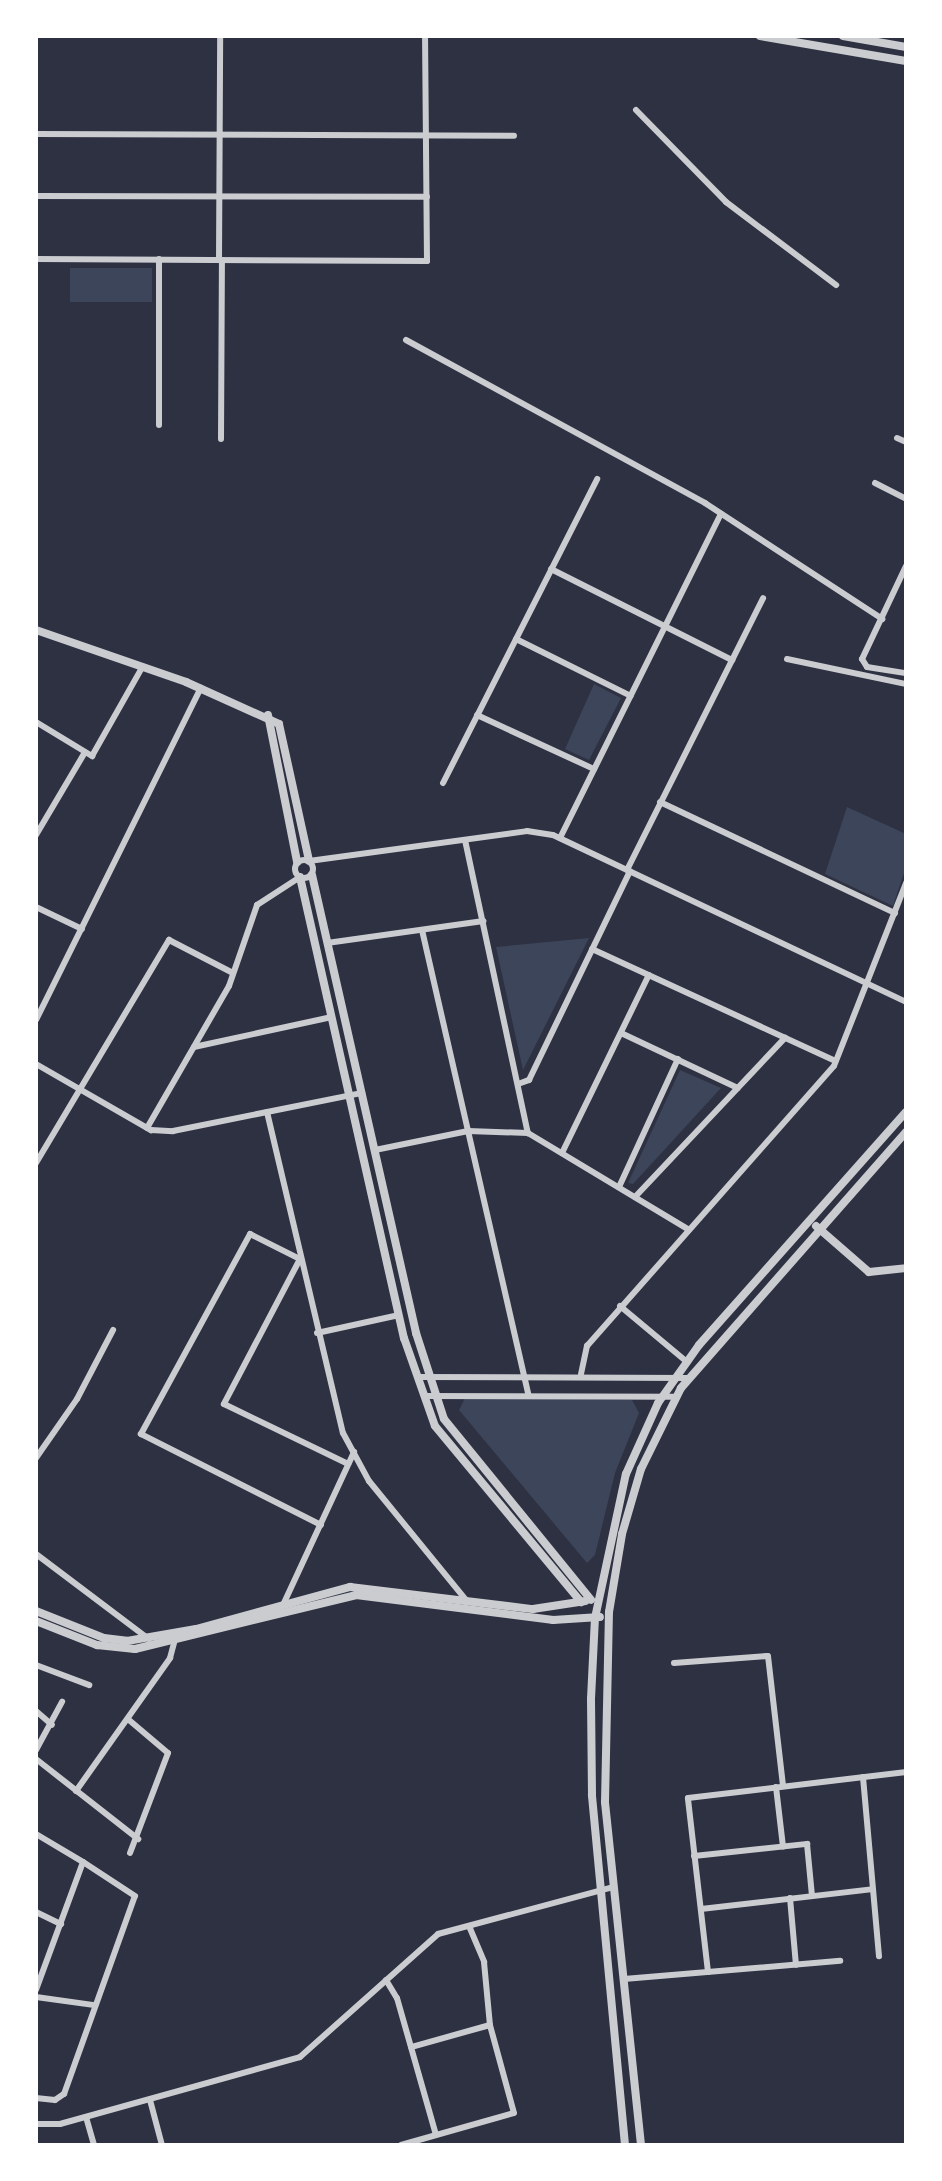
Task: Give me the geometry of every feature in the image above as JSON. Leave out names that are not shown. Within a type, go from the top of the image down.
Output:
[{"type":"street","points":[[220,36],[221,439]]},
{"type":"street","points":[[36,259],[427,261],[425,36]]},
{"type":"street","points":[[760,36],[906,61]]},
{"type":"street","points":[[843,36],[906,47]]},
{"type":"street","points":[[636,110],[726,202],[836,285]]},
{"type":"street","points":[[36,134],[514,136]]},
{"type":"street","points":[[36,196],[427,197]]},
{"type":"street","points":[[159,259],[159,425]]},
{"type":"street","points":[[406,340],[721,514],[882,619]]},
{"type":"street","points":[[897,438],[906,442]]},
{"type":"street","points":[[443,783],[597,479]]},
{"type":"street","points":[[875,483],[906,499]]},
{"type":"street","points":[[560,838],[721,514]]},
{"type":"street","points":[[906,566],[862,659],[867,667],[906,673]]},
{"type":"street","points":[[551,569],[732,660]]},
{"type":"street","points":[[518,1084],[529,1080],[660,802],[763,598]]},
{"type":"street","points":[[36,630],[201,688],[268,715],[279,724],[416,1333],[444,1419],[595,1601]]},
{"type":"street","points":[[516,639],[631,696]]},
{"type":"street","points":[[787,659],[906,684]]},
{"type":"street","points":[[36,722],[92,756],[143,666]]},
{"type":"street","points":[[36,1020],[201,688]]},
{"type":"street","points":[[268,715],[300,877],[399,1315],[435,1426],[581,1602]]},
{"type":"street","points":[[477,715],[594,769]]},
{"type":"street","points":[[36,835],[85,752]]},
{"type":"street","points":[[660,802],[895,913]]},
{"type":"street","points":[[297,862],[527,831],[560,838],[906,1002]]},
{"type":"street","points":[[465,840],[528,1133]]},
{"type":"street","points":[[147,1128],[233,973],[257,905],[300,877],[312,875]]},
{"type":"street","points":[[581,1374],[587,1346],[836,1061],[869,984],[906,883]]},
{"type":"street","points":[[36,907],[82,929]]},
{"type":"street","points":[[327,943],[483,921]]},
{"type":"street","points":[[422,930],[528,1394]]},
{"type":"street","points":[[36,1163],[169,940],[233,973]]},
{"type":"street","points":[[592,949],[836,1061]]},
{"type":"street","points":[[562,1153],[649,975]]},
{"type":"street","points":[[194,1047],[332,1017]]},
{"type":"street","points":[[621,1033],[738,1088]]},
{"type":"street","points":[[635,1197],[785,1038]]},
{"type":"street","points":[[619,1187],[678,1059]]},
{"type":"street","points":[[36,1064],[147,1128],[173,1131],[362,1093]]},
{"type":"street","points":[[267,1112],[332,1395],[354,1452],[369,1481],[466,1600]]},
{"type":"street","points":[[625,2145],[592,1795],[595,1601],[626,1474],[664,1397],[687,1362],[906,1112]]},
{"type":"street","points":[[375,1150],[468,1131],[528,1133],[688,1229]]},
{"type":"street","points":[[641,2145],[605,1802],[609,1616],[622,1534],[641,1469],[675,1397],[906,1132]]},
{"type":"street","points":[[811,1222],[869,1272],[906,1268]]},
{"type":"street","points":[[300,1259],[250,1234],[141,1434],[321,1525]]},
{"type":"street","points":[[300,1259],[224,1404],[348,1464]]},
{"type":"street","points":[[620,1306],[687,1362]]},
{"type":"street","points":[[317,1333],[399,1315]]},
{"type":"street","points":[[36,1458],[77,1399],[113,1330]]},
{"type":"street","points":[[418,1377],[581,1374],[689,1378]]},
{"type":"street","points":[[425,1396],[528,1394],[675,1397]]},
{"type":"street","points":[[283,1605],[354,1452]]},
{"type":"street","points":[[36,1554],[149,1639]]},
{"type":"street","points":[[243,1621],[283,1605],[350,1587],[553,1620],[609,1616]]},
{"type":"street","points":[[36,1621],[118,1649],[373,1592],[554,1607],[581,1602],[610,1602]]},
{"type":"street","points":[[553,1620],[554,1607]]},
{"type":"street","points":[[36,1611],[104,1638],[176,1637]]},
{"type":"street","points":[[76,1791],[129,1720],[176,1637]]},
{"type":"street","points":[[674,1663],[768,1656],[783,1847]]},
{"type":"street","points":[[36,1665],[89,1685]]},
{"type":"street","points":[[36,1750],[62,1702]]},
{"type":"street","points":[[36,1711],[52,1725]]},
{"type":"street","points":[[129,1720],[168,1753],[138,1839],[130,1853]]},
{"type":"street","points":[[36,1759],[138,1839]]},
{"type":"street","points":[[708,1972],[688,1798],[906,1772]]},
{"type":"street","points":[[863,1777],[879,1956]]},
{"type":"street","points":[[36,1834],[135,1896],[64,2094],[55,2100],[36,2098]]},
{"type":"street","points":[[694,1856],[807,1844],[812,1896]]},
{"type":"street","points":[[36,1990],[38,1976],[83,1862]]},
{"type":"street","points":[[36,2124],[86,2117],[300,2057],[438,1934],[614,1887]]},
{"type":"street","points":[[701,1909],[873,1889]]},
{"type":"street","points":[[790,1898],[796,1965]]},
{"type":"street","points":[[36,1912],[61,1924]]},
{"type":"street","points":[[401,2145],[514,2113],[490,2025],[484,1962],[469,1926]]},
{"type":"street","points":[[624,1979],[840,1961]]},
{"type":"street","points":[[386,1980],[397,1998],[436,2135]]},
{"type":"street","points":[[36,1997],[94,2005]]},
{"type":"street","points":[[411,2047],[490,2025]]},
{"type":"street","points":[[150,2100],[162,2145]]},
{"type":"street","points":[[86,2117],[94,2145]]},
{"type":"shaded area","points":[[70,268],[152,268],[152,302],[70,302]]},
{"type":"shaded area","points":[[594,684],[621,698],[589,760],[565,749]]},
{"type":"shaded area","points":[[847,807],[906,834],[906,867],[893,906],[825,874]]},
{"type":"shaded area","points":[[589,938],[523,1070],[496,947]]},
{"type":"shaded area","points":[[680,1070],[721,1088],[633,1184],[628,1183]]},
{"type":"shaded area","points":[[465,1398],[632,1400],[639,1413],[615,1473],[595,1555],[587,1563],[459,1410]]}]
